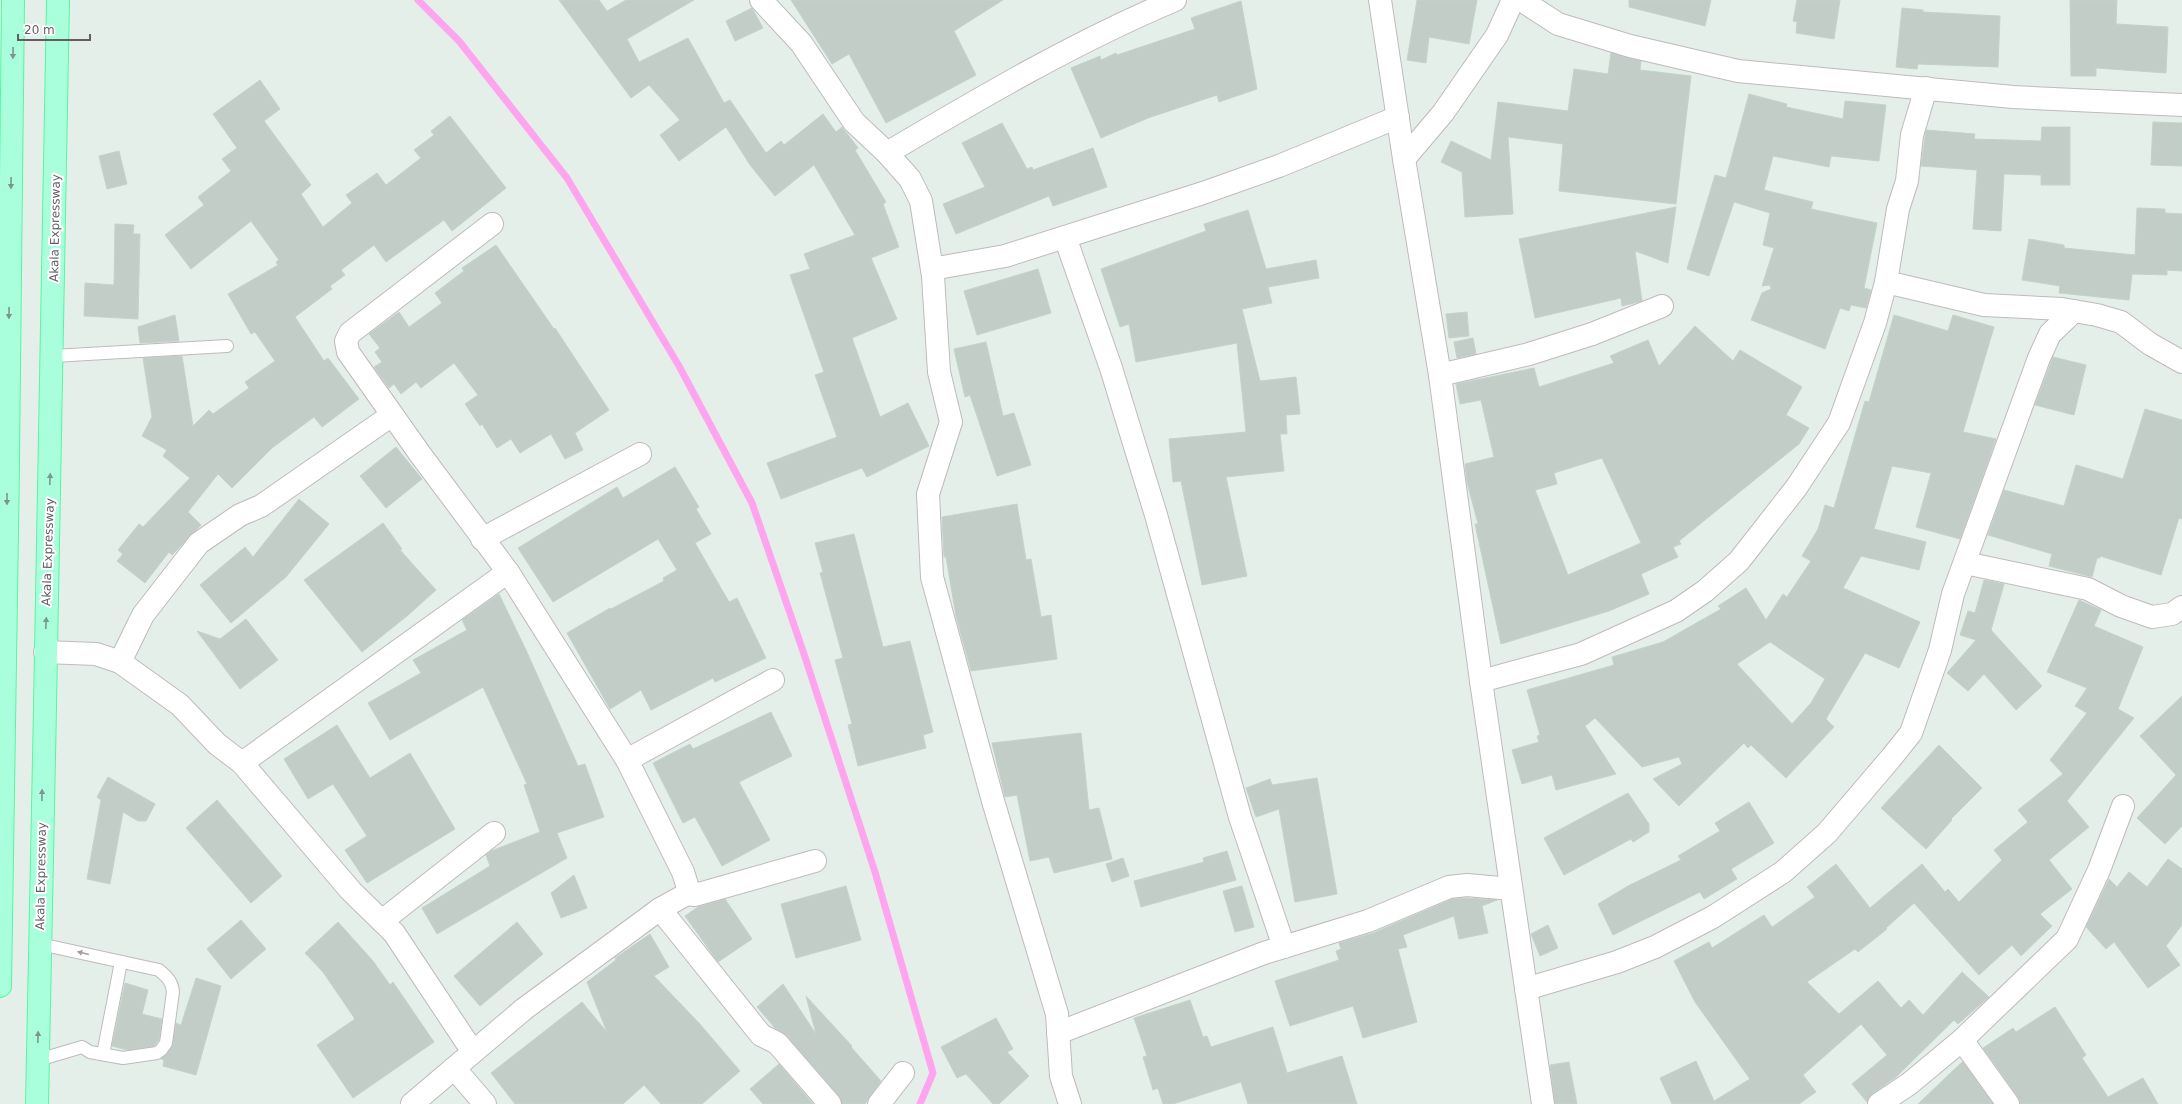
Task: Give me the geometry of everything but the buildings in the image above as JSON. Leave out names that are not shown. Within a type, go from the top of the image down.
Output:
[{"type":"main road","points":[[0,986],[4,463],[13,0]]},
{"type":"main road","name":"Akala Expressway","points":[[37,1104],[45,652],[53,356],[58,0]]},
{"type":"street","points":[[761,0],[801,43],[854,122],[910,179],[922,201],[932,269],[939,372],[951,422],[928,494],[932,577],[993,801],[1057,1014],[1061,1076],[1070,1104]]},
{"type":"street","points":[[887,154],[950,116],[1030,72],[1135,17],[1175,0]]},
{"type":"street","points":[[1380,0],[1404,158],[1440,375],[1481,682],[1543,1104]]},
{"type":"street","points":[[1404,158],[1443,114],[1497,35],[1513,0]]},
{"type":"street","points":[[1521,0],[1558,24],[1630,46],[1738,71],[2013,97],[2182,105]]},
{"type":"street","points":[[1481,682],[1581,654],[1676,611],[1705,590],[1739,561],[1796,488],[1839,423],[1875,323],[1886,282],[1898,209],[1906,181],[1912,135],[1926,88]]},
{"type":"street","points":[[932,269],[1005,256],[1204,193],[1279,166],[1398,117]]},
{"type":"street","points":[[492,224],[350,333],[346,341],[348,352],[482,539],[508,572],[627,760],[683,872],[688,888],[687,894]]},
{"type":"street","points":[[1065,237],[1111,368],[1156,515],[1240,817],[1284,947]]},
{"type":"street","points":[[1886,282],[1984,305],[2074,311],[2122,322],[2150,344],[2182,362]]},
{"type":"street","points":[[1440,375],[1529,354],[1592,334],[1662,306]]},
{"type":"street","points":[[1526,989],[1617,962],[1655,947],[1713,917],[1783,872],[1827,833],[1911,733],[1940,650],[1953,594],[2039,358],[2050,334],[2074,311]]},
{"type":"street","points":[[120,662],[143,615],[199,543],[240,515],[261,506],[392,415]]},
{"type":"street","points":[[482,539],[640,454]]},
{"type":"street","points":[[1965,563],[2088,589],[2122,606],[2152,617],[2172,614],[2182,607]]},
{"type":"street","points":[[242,764],[508,572]]},
{"type":"street","points":[[45,652],[96,654],[120,662],[180,705],[216,744],[242,764],[351,891],[394,933],[473,1052]]},
{"type":"street","points":[[627,760],[773,680]]},
{"type":"street","points":[[1878,1104],[1909,1084],[1962,1040],[2067,939],[2099,870],[2123,806]]},
{"type":"street","points":[[382,921],[494,833]]},
{"type":"street","points":[[412,1104],[524,1009],[660,909],[687,894],[695,895],[815,862]]},
{"type":"street","points":[[1058,1033],[1131,1003],[1284,947],[1368,922],[1449,887],[1468,885],[1511,889]]},
{"type":"street","points":[[660,909],[761,1035],[777,1043],[830,1104]]},
{"type":"street","points":[[1962,1040],[2008,1104]]},
{"type":"street","points":[[454,1068],[485,1104]]},
{"type":"street","points":[[879,1104],[903,1073]]},
{"type":"lane","points":[[53,356],[227,346]]},
{"type":"lane","points":[[38,1060],[82,1047],[90,1052],[123,1058],[157,1053],[162,1050],[166,1043],[172,985],[168,977],[159,970],[40,944]]},
{"type":"lane","points":[[102,1054],[121,962]]},
{"type":"waterway","points":[[418,0],[459,41],[567,178],[679,366],[752,503],[803,651],[875,872],[933,1073],[920,1104]]}]
